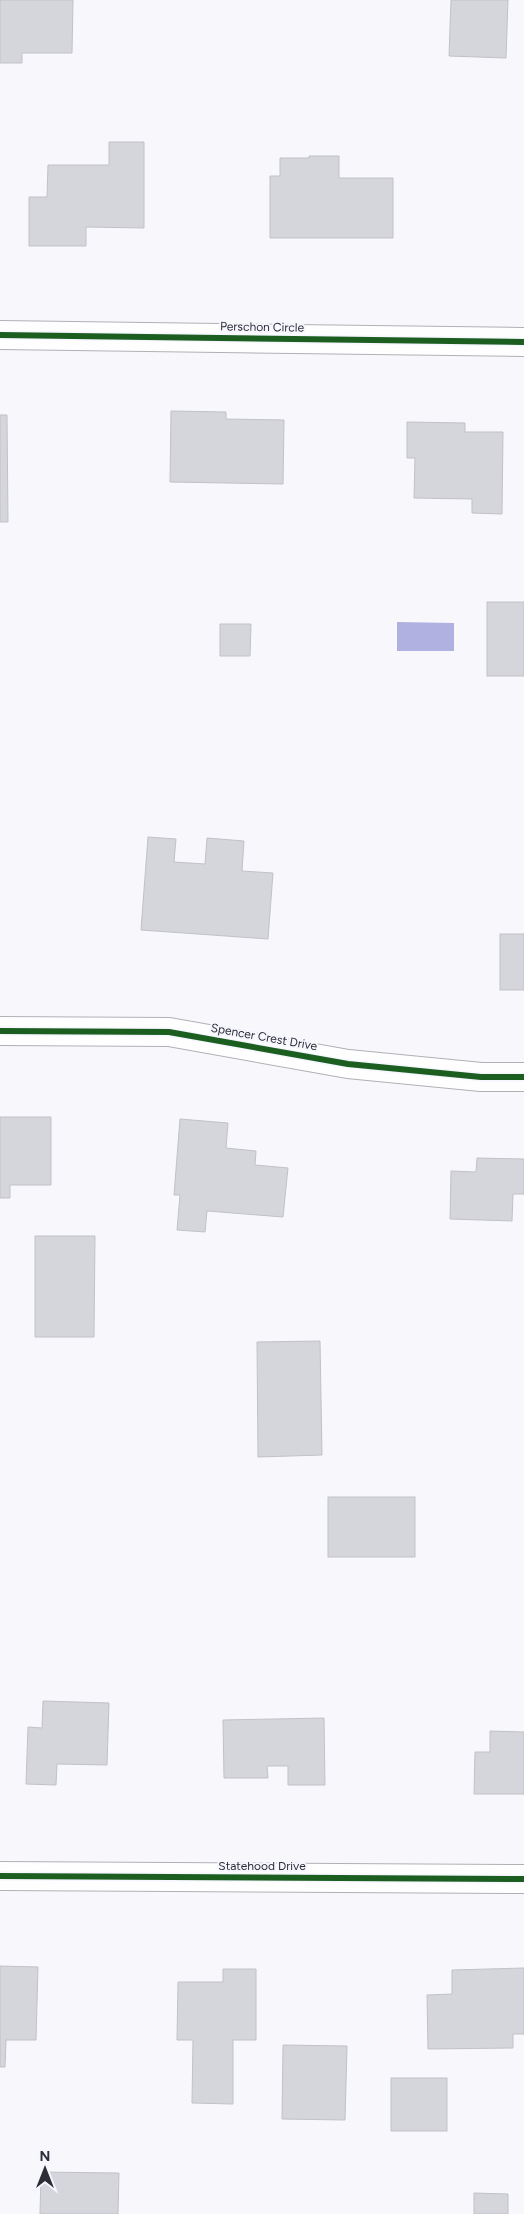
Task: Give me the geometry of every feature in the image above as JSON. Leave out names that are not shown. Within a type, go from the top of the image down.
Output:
[{"type":"street","name":"Perschon Circle","points":[[0,335],[524,342]]},
{"type":"street","name":"Spencer Crest Drive","points":[[0,1031],[169,1032],[348,1064],[482,1076],[524,1076]]},
{"type":"street","name":"Statehood Drive","points":[[0,1876],[524,1879]]},
{"type":"water","points":[[397,622],[454,623],[454,651],[397,651]]},
{"type":"building","points":[[0,0],[73,0],[72,53],[22,53],[22,63],[0,63]]},
{"type":"building","points":[[451,0],[508,0],[506,58],[449,56]]},
{"type":"building","points":[[109,142],[144,142],[144,228],[86,227],[86,246],[29,246],[29,197],[47,197],[48,165],[109,165]]},
{"type":"building","points":[[309,156],[339,156],[339,178],[393,178],[393,238],[270,238],[270,176],[280,176],[280,158],[309,158]]},
{"type":"building","points":[[171,411],[226,412],[226,419],[284,420],[283,484],[170,482]]},
{"type":"building","points":[[0,415],[7,415],[8,522],[0,522]]},
{"type":"building","points":[[407,422],[465,423],[465,432],[503,432],[502,514],[472,513],[472,499],[414,498],[415,458],[407,458]]},
{"type":"building","points":[[487,602],[524,602],[524,676],[487,676]]},
{"type":"building","points":[[220,624],[251,624],[250,656],[220,656]]},
{"type":"building","points":[[148,837],[176,839],[174,862],[205,864],[207,838],[244,841],[242,871],[273,873],[268,939],[141,930]]},
{"type":"building","points":[[500,934],[524,934],[524,990],[500,990]]},
{"type":"building","points":[[0,1117],[51,1117],[51,1185],[10,1185],[10,1198],[0,1198]]},
{"type":"building","points":[[180,1119],[228,1123],[226,1148],[256,1151],[255,1165],[288,1168],[283,1217],[207,1211],[205,1232],[177,1230],[180,1195],[174,1195]]},
{"type":"building","points":[[477,1158],[524,1159],[524,1194],[513,1194],[512,1221],[450,1219],[451,1171],[476,1172]]},
{"type":"building","points":[[35,1236],[95,1236],[94,1337],[35,1337]]},
{"type":"building","points":[[320,1341],[322,1455],[258,1457],[257,1342]]},
{"type":"building","points":[[328,1497],[415,1497],[415,1557],[328,1557]]},
{"type":"building","points":[[43,1701],[109,1703],[107,1765],[57,1764],[56,1785],[26,1784],[28,1727],[42,1728]]},
{"type":"building","points":[[324,1718],[325,1785],[288,1785],[288,1766],[267,1766],[268,1778],[224,1778],[223,1720]]},
{"type":"building","points":[[490,1731],[524,1732],[524,1794],[474,1794],[475,1752],[490,1752]]},
{"type":"building","points":[[0,1966],[38,1967],[36,2040],[6,2040],[5,2067],[0,2067]]},
{"type":"building","points":[[524,1968],[524,2034],[513,2034],[513,2048],[428,2049],[427,1995],[452,1994],[452,1970]]},
{"type":"building","points":[[223,1969],[256,1969],[256,2040],[233,2040],[233,2104],[192,2103],[193,2040],[177,2040],[178,1982],[223,1982]]},
{"type":"building","points":[[283,2045],[347,2046],[345,2120],[282,2119]]},
{"type":"building","points":[[391,2078],[447,2078],[447,2131],[391,2131]]},
{"type":"building","points":[[41,2172],[119,2173],[118,2214],[40,2214]]},
{"type":"building","points":[[474,2193],[508,2194],[508,2214],[474,2214]]},
{"type":"cycle path","points":[[0,335],[524,342]]},
{"type":"cycle path","points":[[0,1031],[169,1032],[348,1064],[481,1077],[524,1077]]},
{"type":"cycle path","points":[[0,1876],[524,1879]]}]
